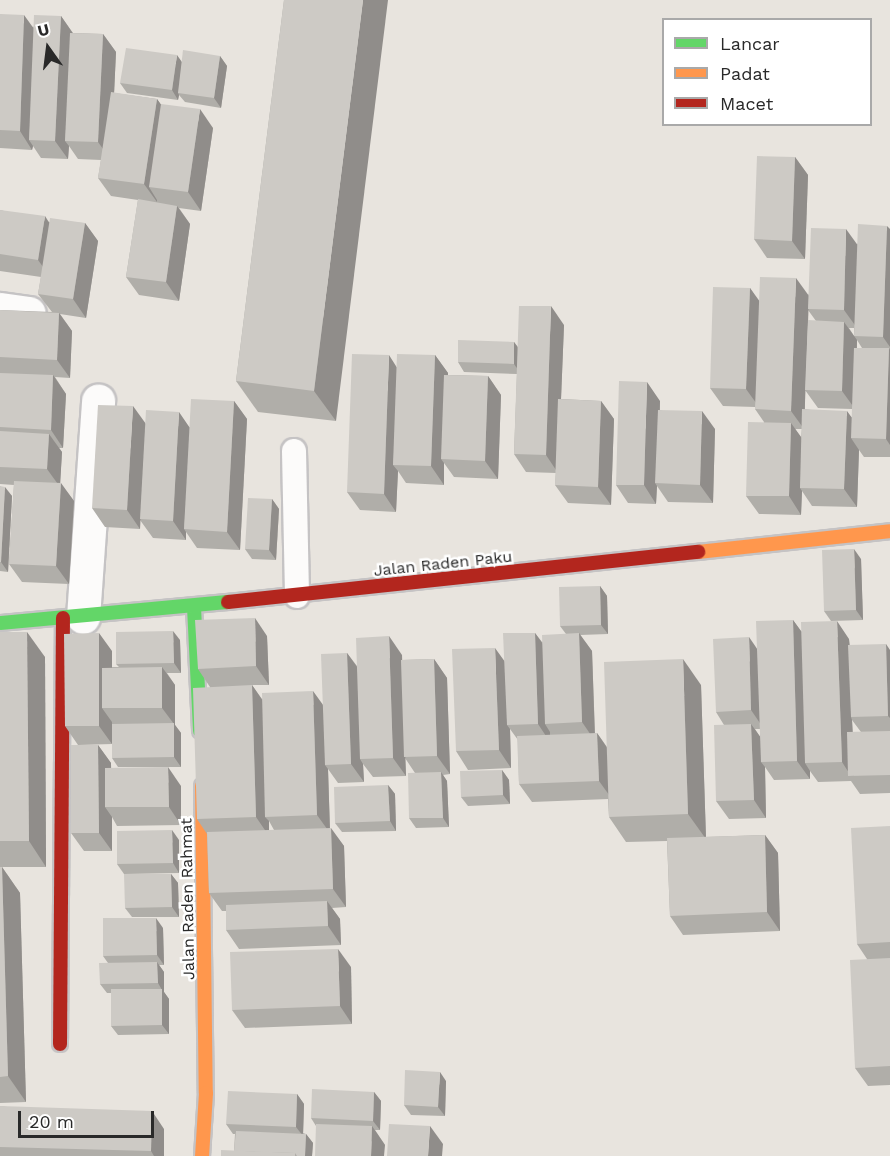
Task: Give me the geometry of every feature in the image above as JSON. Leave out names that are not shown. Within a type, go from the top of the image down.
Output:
[{"type":"street","points":[[60,1044],[73,618],[98,400]]},
{"type":"street","name":"Jalan Raden Paku","points":[[0,623],[297,597],[890,531]]},
{"type":"street","points":[[194,607],[201,751]]},
{"type":"street","name":"Jalan Raden Rahmat","points":[[202,775],[207,1093],[202,1156]]},
{"type":"lane","points":[[294,451],[297,597]]},
{"type":"building","points":[[284,0],[363,0],[314,391],[236,381]]},
{"type":"building","points":[[0,14],[24,15],[20,131],[0,130]]},
{"type":"building","points":[[34,15],[61,16],[55,141],[29,140]]},
{"type":"building","points":[[70,33],[103,34],[98,142],[65,141]]},
{"type":"building","points":[[126,48],[177,55],[172,90],[120,83]]},
{"type":"building","points":[[183,50],[220,56],[214,98],[178,93]]},
{"type":"building","points":[[111,92],[157,99],[144,184],[98,178]]},
{"type":"building","points":[[161,104],[200,109],[188,192],[149,187]]},
{"type":"building","points":[[757,156],[795,157],[792,241],[754,239]]},
{"type":"building","points":[[138,199],[177,206],[166,282],[126,277]]},
{"type":"building","points":[[0,210],[45,216],[38,260],[0,254]]},
{"type":"building","points":[[50,218],[85,223],[73,299],[38,294]]},
{"type":"building","points":[[858,224],[887,226],[883,337],[854,336]]},
{"type":"building","points":[[811,228],[846,229],[844,310],[808,309]]},
{"type":"building","points":[[760,277],[796,278],[791,411],[755,409]]},
{"type":"building","points":[[713,287],[750,288],[746,389],[710,388]]},
{"type":"building","points":[[519,306],[551,306],[546,455],[514,454]]},
{"type":"building","points":[[0,310],[59,313],[57,360],[0,357]]},
{"type":"building","points":[[808,320],[844,322],[842,391],[805,390]]},
{"type":"building","points":[[458,340],[514,342],[514,364],[458,362]]},
{"type":"building","points":[[854,348],[889,348],[886,439],[851,438]]},
{"type":"building","points":[[352,354],[389,355],[384,494],[347,492]]},
{"type":"building","points":[[397,354],[435,355],[431,466],[393,465]]},
{"type":"building","points":[[0,373],[53,375],[51,430],[0,427]]},
{"type":"building","points":[[444,375],[488,376],[485,461],[441,459]]},
{"type":"building","points":[[619,381],[647,382],[644,485],[616,485]]},
{"type":"building","points":[[191,399],[234,401],[227,532],[184,529]]},
{"type":"building","points":[[558,399],[601,401],[598,487],[555,485]]},
{"type":"building","points":[[98,405],[133,406],[127,510],[92,508]]},
{"type":"building","points":[[802,409],[847,411],[844,489],[800,488]]},
{"type":"building","points":[[146,410],[179,412],[173,521],[140,519]]},
{"type":"building","points":[[658,410],[702,411],[700,485],[655,483]]},
{"type":"building","points":[[748,422],[791,423],[789,496],[746,496]]},
{"type":"building","points":[[0,431],[49,434],[47,469],[0,467]]},
{"type":"building","points":[[14,481],[61,483],[56,566],[9,564]]},
{"type":"building","points":[[0,486],[5,487],[1,562],[0,562]]},
{"type":"building","points":[[248,498],[272,499],[269,550],[245,549]]},
{"type":"building","points":[[854,549],[856,610],[824,611],[822,550]]},
{"type":"building","points":[[600,586],[601,625],[560,626],[559,587]]},
{"type":"building","points":[[255,618],[256,666],[198,669],[195,620]]},
{"type":"building","points":[[793,620],[797,761],[761,762],[756,621]]},
{"type":"building","points":[[837,621],[842,762],[805,763],[801,622]]},
{"type":"building","points":[[173,631],[174,663],[116,664],[116,632]]},
{"type":"building","points":[[0,632],[27,632],[29,841],[0,841]]},
{"type":"building","points":[[99,633],[99,726],[65,726],[64,634]]},
{"type":"building","points":[[503,633],[535,633],[538,724],[507,725]]},
{"type":"building","points":[[579,633],[582,722],[545,724],[542,635]]},
{"type":"building","points":[[389,636],[393,758],[360,759],[356,638]]},
{"type":"building","points":[[749,637],[751,710],[716,712],[713,639]]},
{"type":"building","points":[[886,644],[888,716],[851,717],[848,645]]},
{"type":"building","points":[[495,648],[499,750],[456,751],[452,649]]},
{"type":"building","points":[[347,653],[351,764],[325,765],[321,654]]},
{"type":"building","points":[[434,659],[437,756],[404,757],[401,660]]},
{"type":"building","points":[[683,659],[688,814],[609,817],[604,662]]},
{"type":"building","points":[[162,667],[162,708],[102,708],[102,668]]},
{"type":"building","points":[[252,685],[256,817],[197,819],[193,688]]},
{"type":"building","points":[[313,691],[317,815],[265,817],[262,693]]},
{"type":"building","points":[[174,723],[174,757],[112,758],[112,724]]},
{"type":"building","points":[[751,724],[754,800],[716,801],[714,725]]},
{"type":"building","points":[[890,731],[890,775],[848,776],[847,732]]},
{"type":"building","points":[[597,733],[599,781],[519,784],[517,736]]},
{"type":"building","points":[[71,745],[98,745],[99,833],[71,833]]},
{"type":"building","points":[[168,767],[169,807],[105,807],[105,768]]},
{"type":"building","points":[[502,770],[503,795],[461,797],[460,771]]},
{"type":"building","points":[[441,772],[443,818],[409,818],[408,773]]},
{"type":"building","points":[[388,785],[390,821],[335,823],[334,787]]},
{"type":"building","points":[[890,826],[890,942],[857,944],[851,828]]},
{"type":"building","points":[[331,828],[333,889],[209,893],[207,832]]},
{"type":"building","points":[[172,830],[173,863],[117,864],[117,831]]},
{"type":"building","points":[[765,835],[767,912],[670,916],[667,838]]},
{"type":"building","points":[[0,867],[2,867],[8,1076],[0,1077]]},
{"type":"building","points":[[124,874],[171,874],[172,907],[125,908]]},
{"type":"building","points":[[327,901],[328,926],[226,930],[226,905]]},
{"type":"building","points":[[103,918],[156,918],[157,955],[103,956]]},
{"type":"building","points":[[338,949],[340,1006],[232,1010],[230,952]]},
{"type":"building","points":[[890,958],[890,1066],[855,1068],[850,960]]},
{"type":"building","points":[[157,962],[158,983],[100,984],[99,963]]},
{"type":"building","points":[[111,989],[162,989],[162,1025],[111,1026]]},
{"type":"building","points":[[405,1070],[440,1072],[438,1107],[404,1105]]},
{"type":"building","points":[[312,1089],[374,1092],[373,1121],[311,1118]]},
{"type":"building","points":[[228,1091],[297,1094],[296,1127],[226,1124]]},
{"type":"building","points":[[0,1106],[152,1111],[151,1151],[0,1147]]},
{"type":"building","points":[[316,1124],[372,1126],[371,1156],[315,1156]]},
{"type":"building","points":[[389,1124],[430,1126],[428,1156],[387,1156]]},
{"type":"building","points":[[236,1131],[306,1134],[305,1156],[297,1156],[295,1153],[234,1151]]},
{"type":"building","points":[[221,1150],[295,1153],[295,1156],[221,1156]]},
{"type":"traffic: fast","points":[[0,623],[228,602]]},
{"type":"traffic: fast","points":[[194,607],[200,731]]},
{"type":"traffic: slow","points":[[698,552],[890,531]]},
{"type":"traffic: slow","points":[[202,786],[206,1093],[202,1156]]},
{"type":"traffic: jam","points":[[228,602],[698,552]]},
{"type":"traffic: jam","points":[[60,1044],[63,618]]}]
